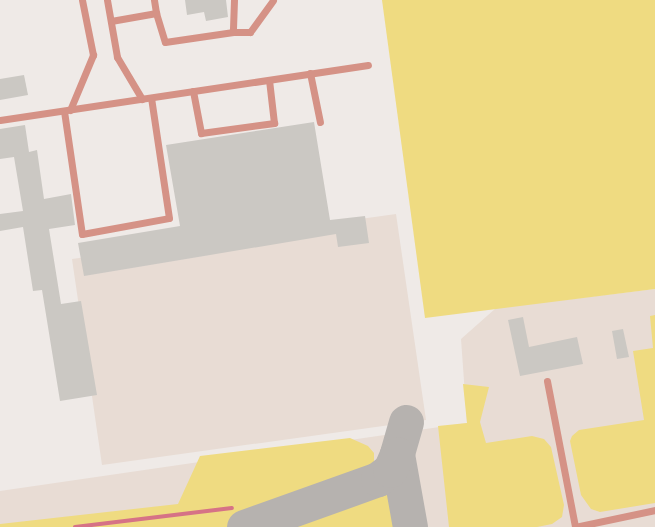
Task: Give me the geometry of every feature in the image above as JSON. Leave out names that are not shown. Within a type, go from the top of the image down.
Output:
[{"type":"lane","points":[[82,0],[93,55],[67,110],[82,234],[170,218],[151,98]]},
{"type":"lane","points":[[107,0],[117,57],[142,99]]},
{"type":"lane","points":[[154,0],[165,42],[233,32],[250,32],[273,0]]},
{"type":"lane","points":[[233,32],[234,0]]},
{"type":"lane","points":[[111,21],[156,13]]},
{"type":"lane","points":[[0,120],[368,65]]},
{"type":"lane","points":[[310,73],[320,122]]},
{"type":"lane","points":[[193,91],[201,133],[274,123],[269,80]]},
{"type":"lane","points":[[547,381],[575,527],[655,510]]},
{"type":"shaded area","points":[[382,0],[655,0],[655,289],[425,318]]},
{"type":"shaded area","points":[[396,214],[426,420],[102,465],[72,259]]},
{"type":"shaded area","points":[[655,289],[655,527],[0,527],[0,491],[467,423],[461,339],[496,308]]},
{"type":"shaded area","points":[[655,315],[655,503],[600,512],[591,509],[581,495],[570,441],[572,436],[579,430],[644,420],[633,351],[653,348],[650,316]]},
{"type":"shaded area","points":[[463,384],[489,387],[480,422],[486,443],[532,436],[544,439],[551,447],[564,505],[562,517],[552,524],[537,527],[449,527],[438,426],[467,423]]},
{"type":"shaded area","points":[[350,438],[368,446],[374,453],[374,466],[371,470],[333,489],[229,527],[0,527],[0,524],[178,504],[200,456]]},
{"type":"shaded area","points":[[383,490],[392,498],[396,527],[279,527],[377,491]]},
{"type":"building","points":[[185,0],[226,0],[228,17],[206,21],[204,12],[187,15]]},
{"type":"building","points":[[24,75],[28,95],[0,100],[0,79]]},
{"type":"building","points":[[314,122],[330,220],[365,216],[369,243],[338,247],[336,234],[84,276],[78,243],[180,226],[166,145]]},
{"type":"building","points":[[25,125],[29,152],[37,150],[44,199],[71,194],[75,225],[49,229],[61,304],[81,301],[97,395],[60,401],[42,290],[33,291],[23,227],[0,231],[0,214],[23,211],[14,157],[0,159],[0,129]]},
{"type":"building","points":[[523,317],[529,347],[577,337],[583,364],[520,376],[508,320]]},
{"type":"building","points":[[623,329],[629,357],[617,359],[612,331]]},
{"type":"waterway","points":[[75,527],[232,508]]},
{"type":"taxiway","points":[[406,422],[397,454],[410,527]]},
{"type":"taxiway","points":[[244,527],[378,479],[390,470],[397,454]]}]
